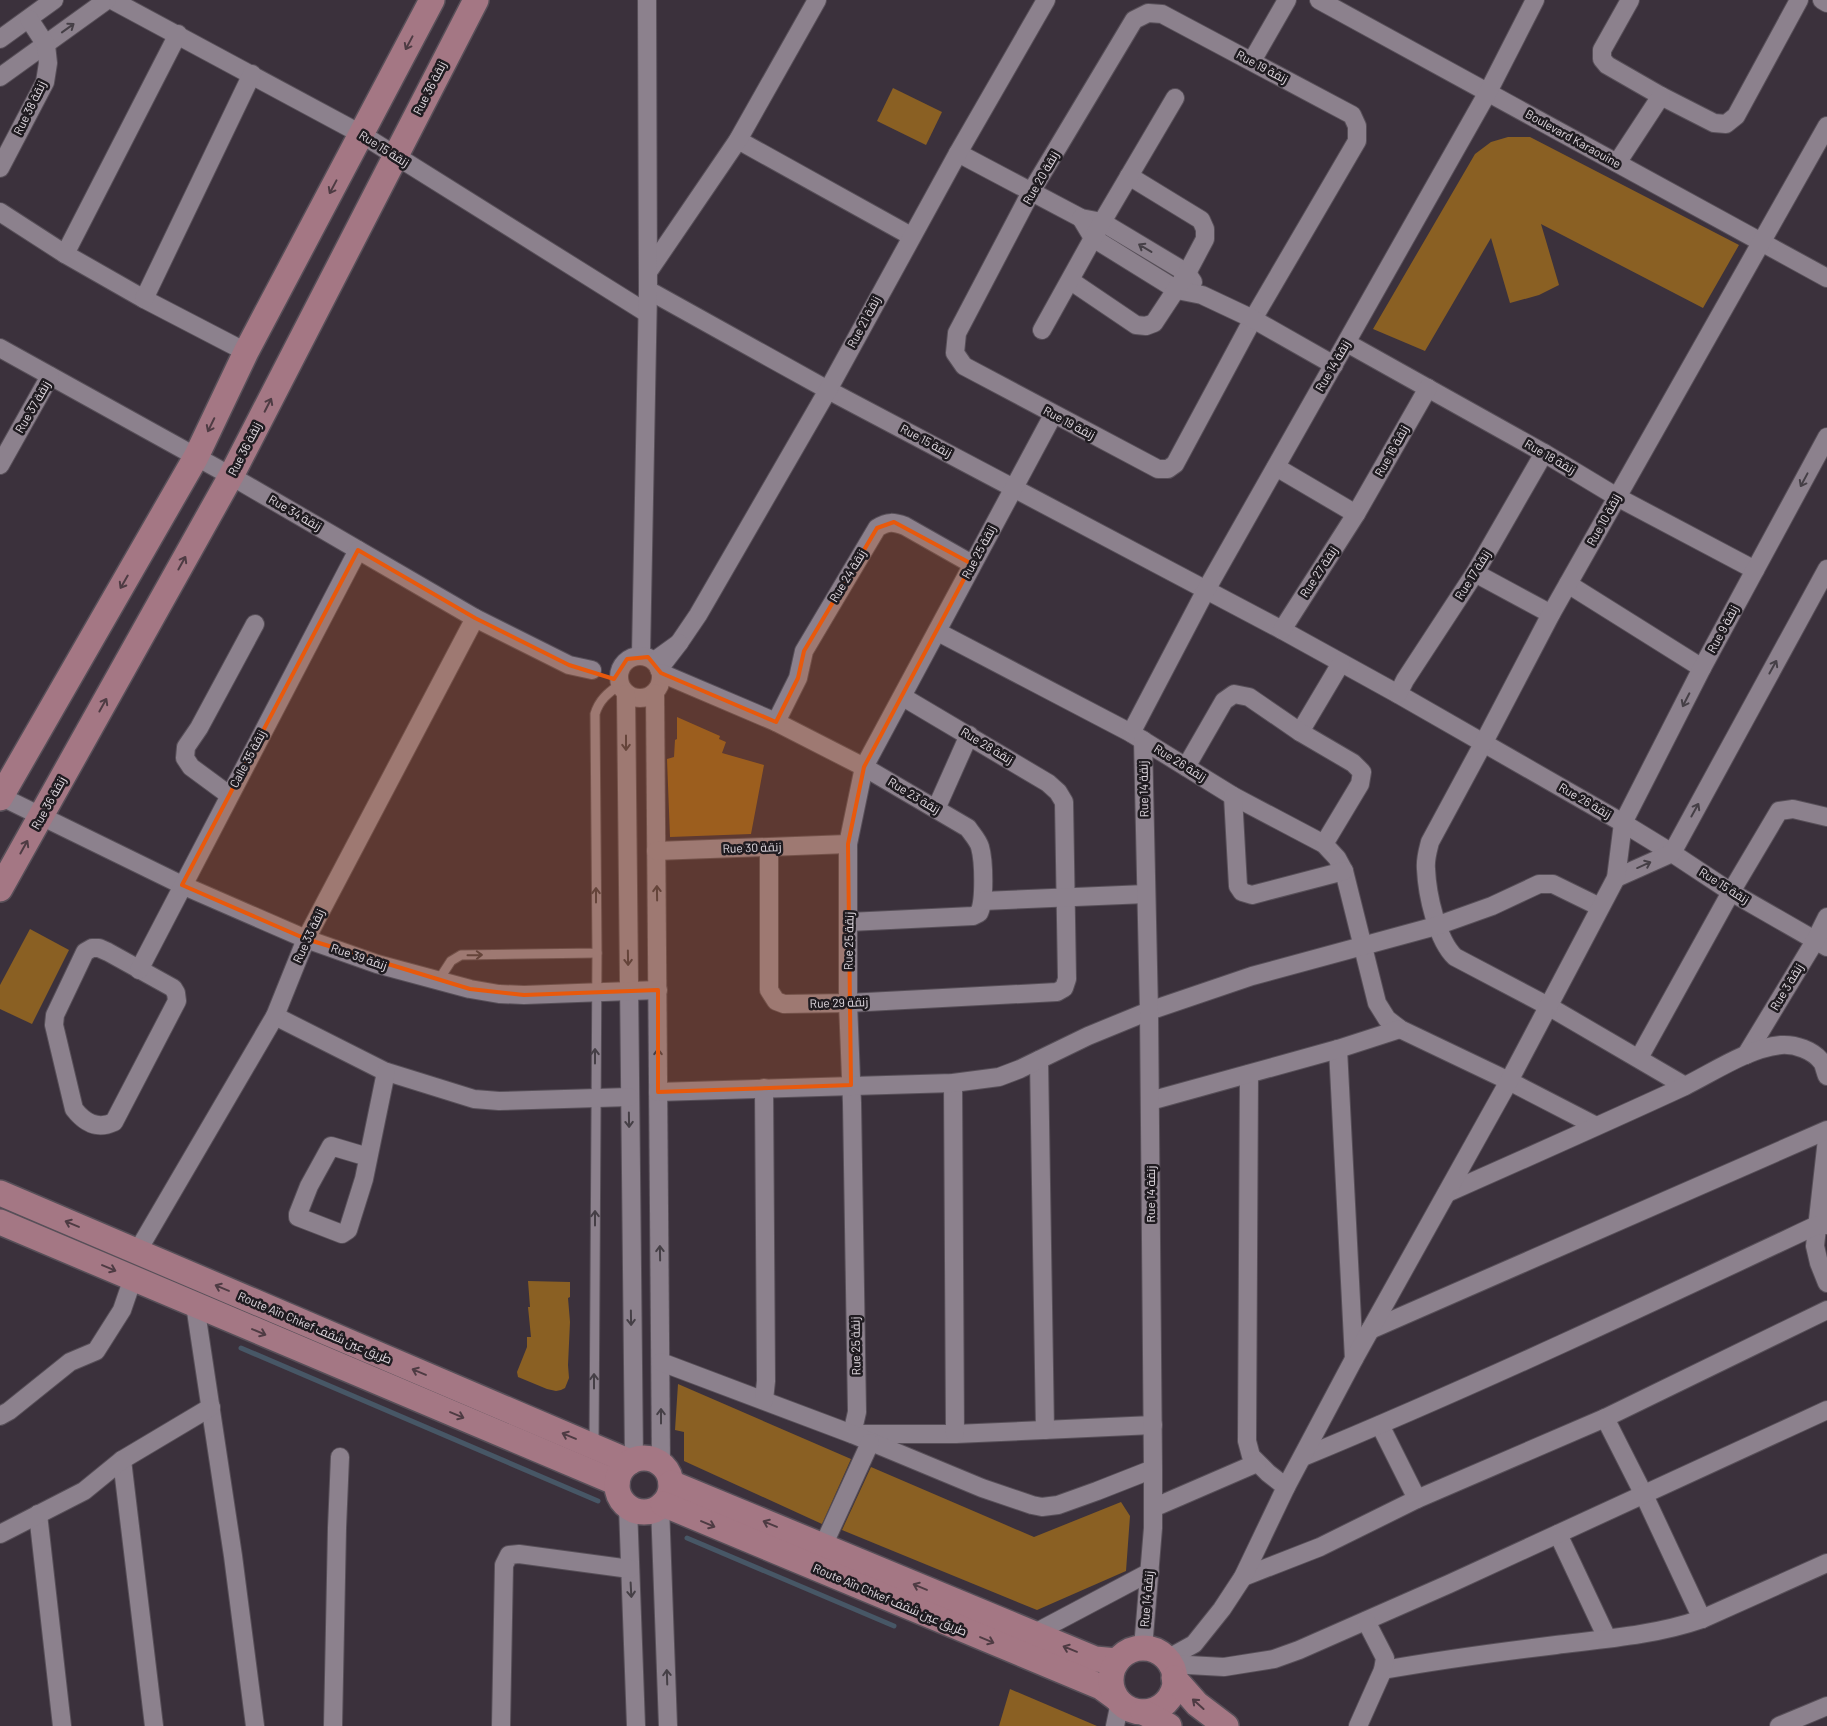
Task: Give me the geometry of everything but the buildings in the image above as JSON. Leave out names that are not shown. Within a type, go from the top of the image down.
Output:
[{"type":"main road","points":[[0,797],[196,457],[246,352],[432,0]]},
{"type":"main road","name":"Rue 36 زنقة","points":[[0,889],[231,476],[476,0]]},
{"type":"main road","name":"Route Aïn Chkef طريق عين شقف","points":[[0,1193],[594,1447],[627,1469]]},
{"type":"main road","name":"Route Aïn Chkef طريق عين شقف","points":[[0,1222],[195,1305],[627,1469]]},
{"type":"main road","points":[[649,1458],[657,1461],[664,1489],[653,1510],[645,1511],[636,1511],[628,1506],[618,1492],[627,1469],[649,1458]]},
{"type":"main road","name":"Route Aïn Chkef طريق عين شقف","points":[[664,1489],[823,1546],[1096,1659],[1117,1661]]},
{"type":"main road","name":"Route Aïn Chkef طريق عين شقف","points":[[664,1489],[1101,1687],[1131,1708],[1168,1726]]},
{"type":"main road","points":[[1170,1667],[1171,1693],[1162,1705],[1155,1710],[1131,1708],[1111,1688],[1111,1676],[1117,1661],[1126,1653],[1136,1648],[1149,1648],[1159,1652],[1170,1667],[1197,1704],[1226,1726]]},
{"type":"street","points":[[0,39],[29,20],[54,0]]},
{"type":"street","points":[[0,77],[107,0]]},
{"type":"street","name":"Rue 15 زنقة","points":[[112,0],[362,134],[647,313]]},
{"type":"street","points":[[647,0],[647,313],[654,664],[661,680],[655,693],[656,851],[661,1362],[668,1726]]},
{"type":"street","points":[[648,281],[738,140],[817,0]]},
{"type":"street","name":"Rue 21 زنقة","points":[[654,664],[679,643],[698,615],[828,390],[911,236],[1046,0]]},
{"type":"street","points":[[1252,61],[1288,0]]},
{"type":"street","name":"Boulevard Karaouine","points":[[1319,0],[1827,278]]},
{"type":"street","name":"Rue 14 زنقة","points":[[1143,1648],[1150,1572],[1153,1508],[1153,1425],[1149,1011],[1146,894],[1137,737],[1206,590],[1488,92],[1535,0]]},
{"type":"street","points":[[1630,0],[1602,50],[1602,59],[1606,65],[1714,123],[1726,124],[1736,116],[1799,0]]},
{"type":"street","points":[[1822,0],[1827,3]]},
{"type":"street","name":"Rue 20 زنقة","points":[[964,366],[955,353],[957,334],[1031,192],[1134,20],[1148,13],[1162,14]]},
{"type":"street","name":"Rue 19 زنقة","points":[[964,366],[1053,415],[1158,469],[1168,469],[1175,464],[1253,319],[1357,140],[1357,126],[1352,115],[1162,14]]},
{"type":"street","points":[[29,20],[46,44]]},
{"type":"street","points":[[65,254],[178,34]]},
{"type":"street","name":"Rue 38 زنقة","points":[[0,168],[45,82],[48,63],[46,44]]},
{"type":"street","points":[[144,299],[252,74]]},
{"type":"street","points":[[1617,163],[1662,96]]},
{"type":"street","points":[[1042,330],[1071,281],[1102,222],[1175,98]]},
{"type":"street","name":"Rue 10 زنقة","points":[[1685,1086],[1548,1006],[1455,957],[1448,951],[1436,926],[1426,869],[1427,854],[1430,842],[1551,614],[1826,129]]},
{"type":"street","points":[[738,140],[911,236]]},
{"type":"street","points":[[958,152],[1081,218],[1102,222],[1187,273],[1202,295]]},
{"type":"street","points":[[1071,281],[1136,325],[1146,326],[1154,323],[1187,273],[1205,239],[1206,229],[1201,220],[1129,176]]},
{"type":"street","points":[[0,212],[65,254],[144,299],[246,352]]},
{"type":"street","points":[[1081,218],[1093,238],[1176,290],[1202,295],[1253,319],[1334,365]]},
{"type":"street","name":"Rue 15 زنقة","points":[[648,281],[828,390],[1206,590]]},
{"type":"street","name":"Rue 18 زنقة","points":[[1347,343],[1617,496],[1755,570]]},
{"type":"street","name":"Rue 34 زنقة","points":[[0,348],[231,476],[475,618],[569,665],[592,670],[621,681]]},
{"type":"street","name":"Rue 37 زنقة","points":[[0,464],[50,376]]},
{"type":"street","name":"Rue 16 زنقة","points":[[1356,514],[1428,388]]},
{"type":"street","points":[[1013,487],[1053,415]]},
{"type":"street","name":"Rue 9 زنقة","points":[[1616,878],[1623,823],[1702,668],[1827,437]]},
{"type":"street","name":"Rue 17 زنقة","points":[[1398,694],[1405,680],[1475,573],[1544,453]]},
{"type":"street","points":[[1276,467],[1356,514]]},
{"type":"street","name":"Rue 25 زنقة","points":[[852,1434],[857,1412],[848,1003],[848,844],[864,767],[938,632],[1013,487]]},
{"type":"street","name":"Rue 27 زنقة","points":[[1282,630],[1356,514]]},
{"type":"street","name":"Rue 24 زنقة","points":[[776,722],[798,678],[804,651],[877,528],[885,523],[894,522],[905,526],[972,564]]},
{"type":"street","name":"Calle 35 زنقة","points":[[139,970],[358,550]]},
{"type":"street","points":[[1170,1667],[1194,1644],[1222,1609],[1243,1578],[1286,1487],[1354,1359],[1509,1081],[1616,878],[1672,853],[1827,569]]},
{"type":"street","points":[[1475,573],[1551,614]]},
{"type":"street","points":[[1568,584],[1702,668]]},
{"type":"street","name":"Rue 26 زنقة","points":[[1206,590],[1484,742],[1623,823]]},
{"type":"street","name":"Rue 33 زنقة","points":[[137,1252],[275,1016],[306,940],[475,618]]},
{"type":"street","points":[[229,795],[191,767],[185,758],[186,747],[199,728],[255,624]]},
{"type":"street","name":"Rue 26 زنقة","points":[[938,632],[1137,737],[1233,796],[1324,844],[1337,858],[1344,871],[1377,1002],[1387,1019],[1400,1029],[1509,1081],[1596,1126]]},
{"type":"street","points":[[627,1469],[629,1097],[621,681],[634,656],[654,664]]},
{"type":"street","points":[[1300,732],[1341,663]]},
{"type":"street","name":"Rue 23 زنقة","points":[[654,664],[776,722],[864,767],[968,828],[980,848],[983,900]]},
{"type":"street","points":[[621,681],[635,698],[642,699],[655,693]]},
{"type":"street","points":[[1186,767],[1224,702],[1234,694],[1249,697],[1300,732],[1353,762],[1362,772],[1360,784],[1324,844]]},
{"type":"street","name":"Rue 28 زنقة","points":[[903,697],[1048,783],[1058,792],[1064,802],[1065,898]]},
{"type":"street","points":[[936,809],[969,735]]},
{"type":"street","points":[[1233,796],[1238,886],[1242,892],[1252,895],[1344,871]]},
{"type":"street","name":"Rue 39 زنقة","points":[[0,797],[182,885],[306,940],[378,964],[470,990],[500,994],[658,990]]},
{"type":"street","points":[[1639,1058],[1731,892],[1779,812],[1792,809],[1827,817]]},
{"type":"street","name":"Rue 15 زنقة","points":[[1623,823],[1731,892],[1821,944]]},
{"type":"street","name":"Rue 30 زنقة","points":[[656,851],[848,844]]},
{"type":"street","name":"Rue 29 زنقة","points":[[769,848],[769,990],[776,1001],[784,1004],[848,1003],[1057,992],[1064,988],[1067,979],[1065,898]]},
{"type":"street","points":[[658,1092],[953,1083],[999,1077],[1088,1036],[1149,1011],[1252,976],[1436,926],[1492,906],[1539,884],[1553,884],[1600,907]]},
{"type":"street","points":[[849,922],[973,916],[979,913],[983,900],[1146,894]]},
{"type":"street","name":"Rue 3 زنقة","points":[[1746,1055],[1821,944],[1827,917]]},
{"type":"street","points":[[92,948],[99,948],[139,970],[173,988],[177,1001],[114,1122],[106,1126],[90,1124],[80,1117],[74,1109],[54,1025],[55,1015],[85,952],[92,948]]},
{"type":"street","points":[[275,1016],[386,1072],[474,1099],[499,1101],[629,1097]]},
{"type":"street","points":[[1150,1101],[1338,1049],[1400,1029]]},
{"type":"street","points":[[1447,1192],[1685,1086],[1746,1055],[1765,1048],[1781,1045],[1810,1051],[1825,1067]]},
{"type":"street","points":[[1338,1049],[1354,1359]]},
{"type":"street","points":[[1039,1060],[1045,1430]]},
{"type":"street","points":[[368,1157],[330,1146],[309,1186],[298,1217],[342,1234],[348,1230],[364,1179],[386,1072]]},
{"type":"street","points":[[1250,1074],[1247,1441],[1251,1456],[1286,1487]]},
{"type":"street","points":[[953,1083],[955,1434]]},
{"type":"street","points":[[764,1088],[766,1381],[764,1400]]},
{"type":"street","points":[[1370,1330],[1827,1130]]},
{"type":"street","points":[[1827,1139],[1822,1225],[1815,1246],[1818,1263],[1827,1283]]},
{"type":"street","points":[[1304,1456],[1380,1425],[1822,1225]]},
{"type":"street","points":[[0,1416],[9,1411],[70,1362],[96,1351],[122,1310],[133,1278]]},
{"type":"street","points":[[195,1305],[212,1407],[255,1726]]},
{"type":"street","points":[[1243,1578],[1320,1546],[1417,1499],[1604,1418],[1827,1310]]},
{"type":"street","points":[[661,1362],[852,1434],[870,1443],[1022,1503],[1042,1506],[1058,1505],[1153,1469]]},
{"type":"street","points":[[0,1534],[84,1491],[122,1460],[212,1407]]},
{"type":"street","points":[[1170,1667],[1224,1667],[1274,1659],[1366,1621],[1827,1410]]},
{"type":"street","points":[[1604,1418],[1644,1495],[1702,1619]]},
{"type":"street","points":[[852,1434],[955,1434],[1153,1425]]},
{"type":"street","points":[[1380,1425],[1417,1499]]},
{"type":"street","points":[[823,1546],[870,1443]]},
{"type":"street","points":[[333,1726],[336,1528],[340,1457]]},
{"type":"street","points":[[122,1460],[154,1726]]},
{"type":"street","points":[[1153,1508],[1257,1463]]},
{"type":"street","points":[[628,1506],[636,1726]]},
{"type":"street","points":[[38,1514],[62,1726]]},
{"type":"street","points":[[1558,1534],[1607,1638]]},
{"type":"street","points":[[500,1726],[502,1592],[506,1558],[515,1553],[630,1569]]},
{"type":"street","points":[[1383,1670],[1450,1658],[1607,1638],[1682,1626],[1702,1619],[1827,1563]]},
{"type":"street","points":[[1033,1634],[1150,1572]]},
{"type":"street","points":[[1358,1726],[1383,1670],[1386,1658],[1366,1621]]},
{"type":"street","points":[[1779,1726],[1827,1706]]},
{"type":"street","points":[[1115,1726],[1131,1708]]},
{"type":"lane","points":[[594,1447],[595,993],[597,953],[595,714],[598,705],[605,695],[621,681]]},
{"type":"lane","points":[[438,981],[451,961],[461,955],[597,953]]},
{"type":"highlighted area","points":[[894,522],[972,564],[864,767],[848,844],[851,1085],[658,1092],[658,990],[524,995],[470,989],[306,939],[182,885],[358,550],[475,618],[569,665],[614,679],[627,659],[648,657],[661,673],[776,722],[798,678],[804,651],[877,528]]},
{"type":"waterway","points":[[241,1348],[598,1501]]},
{"type":"waterway","points":[[687,1538],[894,1626]]}]
